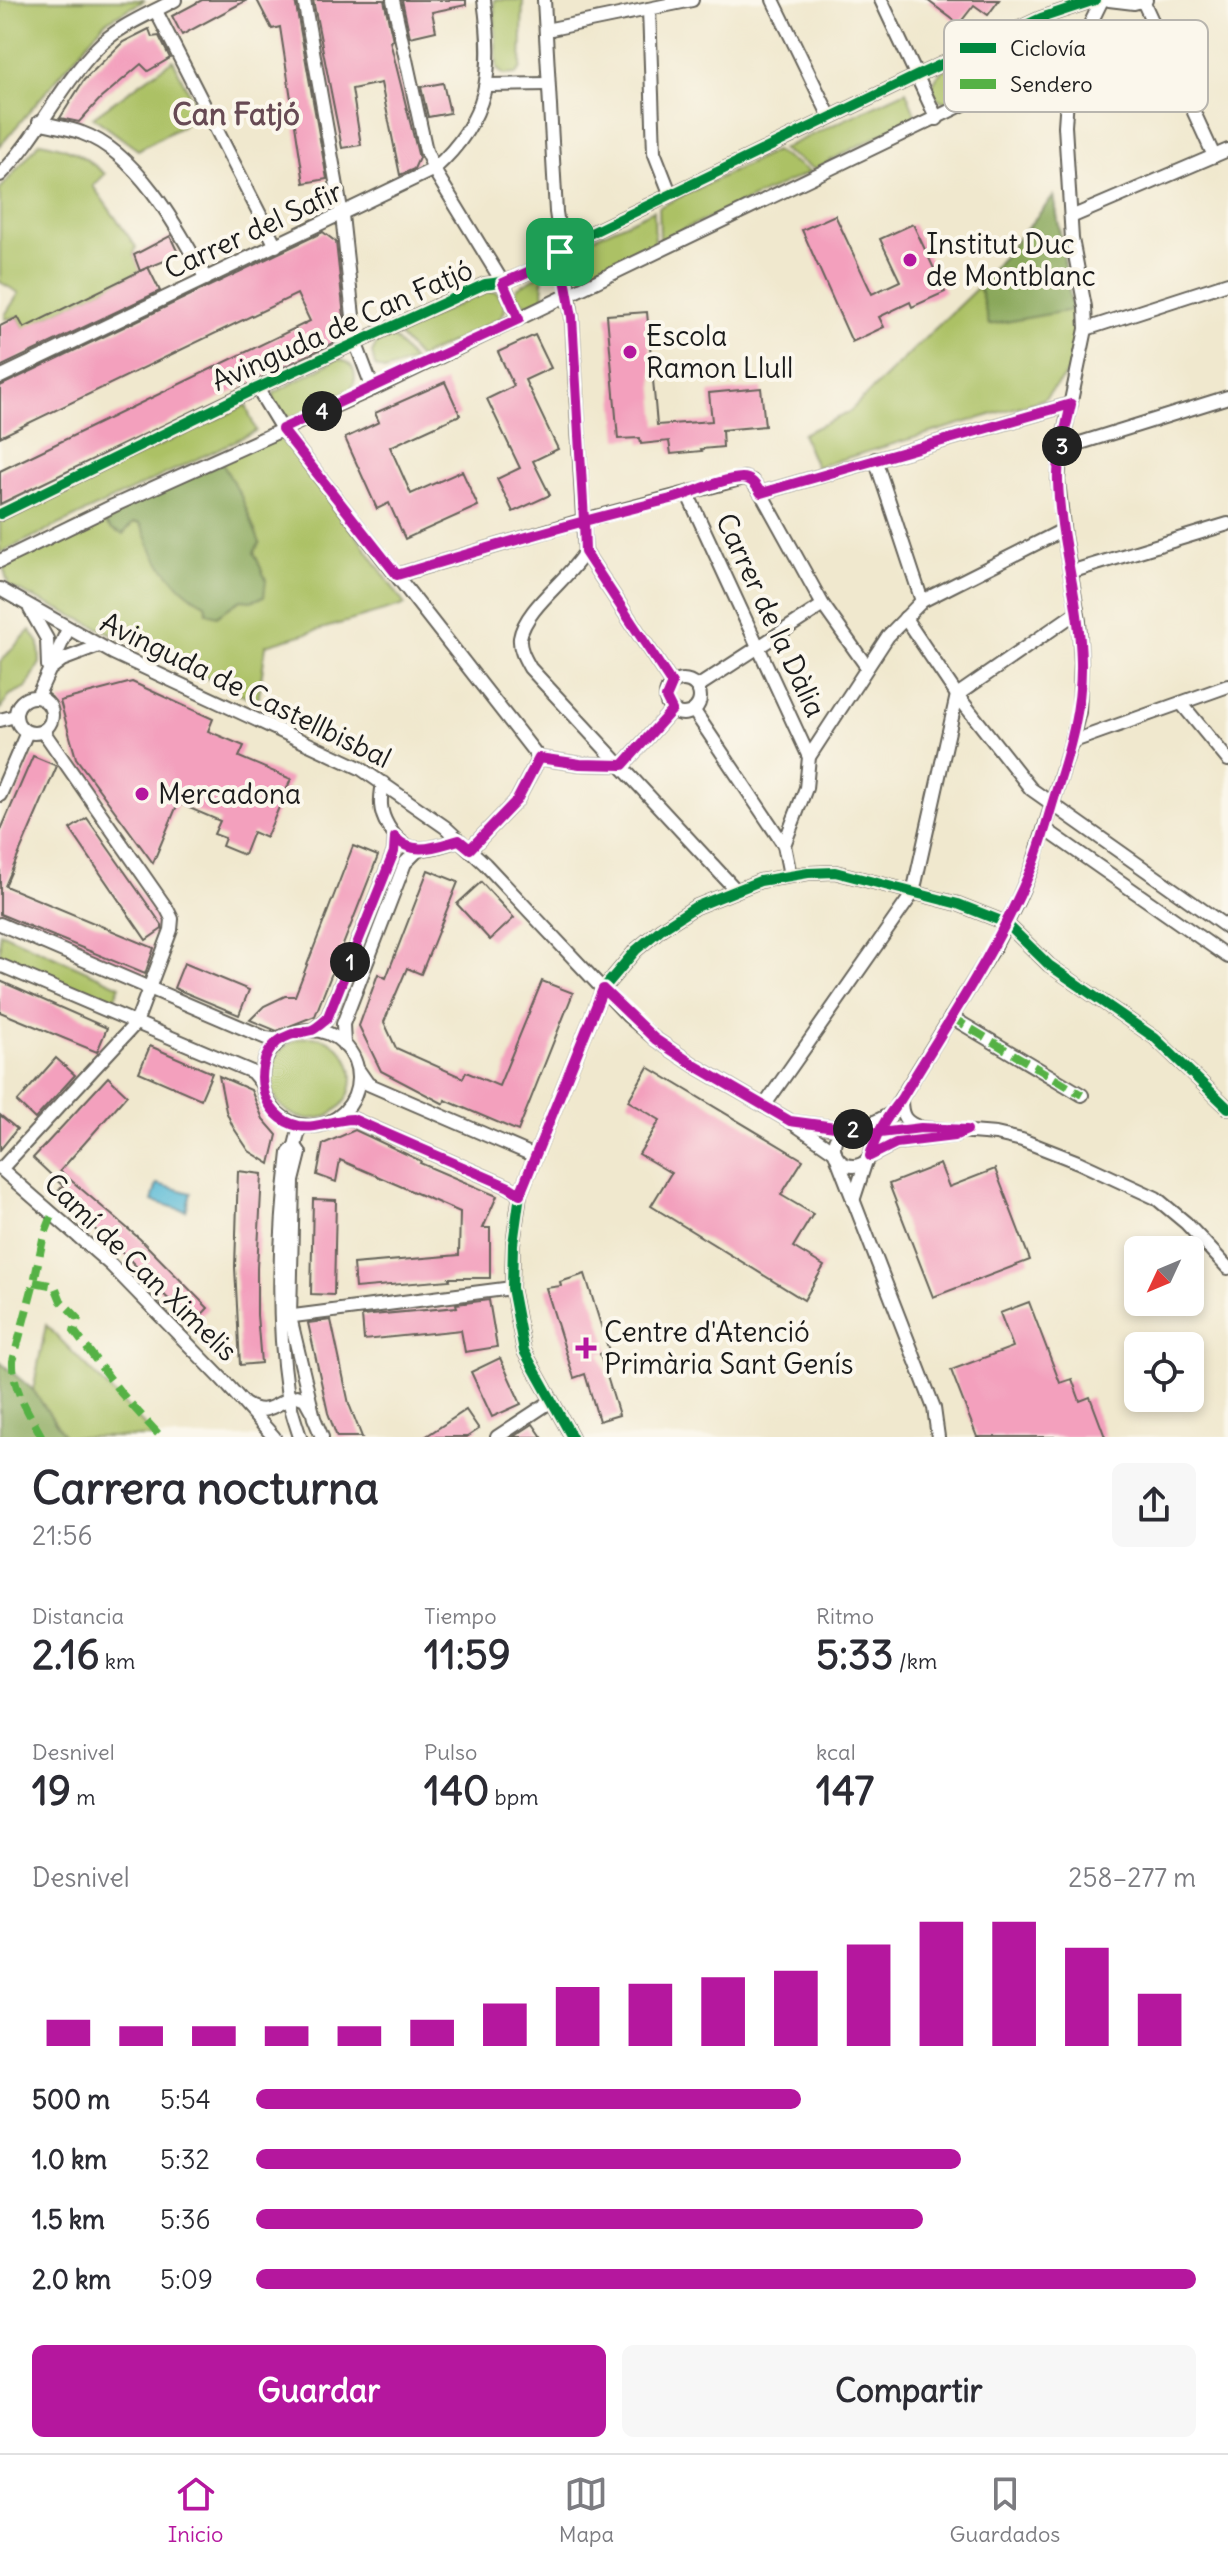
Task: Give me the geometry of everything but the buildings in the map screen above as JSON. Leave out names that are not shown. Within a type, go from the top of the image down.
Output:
[{"type":"street","points":[[0,175],[16,160],[39,122],[98,47],[121,29],[175,0]]},
{"type":"street","points":[[304,0],[342,215],[356,344]]},
{"type":"street","points":[[393,0],[426,151],[503,283],[519,319]]},
{"type":"street","name":"Carrer del Safir","points":[[0,377],[434,169],[457,149],[474,121],[487,85],[488,31],[484,0]]},
{"type":"street","points":[[544,0],[560,252],[572,317],[585,552],[672,684]]},
{"type":"street","points":[[546,30],[692,0]]},
{"type":"street","points":[[773,0],[830,117]]},
{"type":"street","points":[[881,0],[937,119]]},
{"type":"street","name":"Avinguda de Can Fatjó","points":[[1037,20],[1095,0]]},
{"type":"street","points":[[1092,20],[1102,0]]},
{"type":"street","points":[[1109,0],[1134,3],[1145,0],[1154,20]]},
{"type":"street","points":[[649,9],[654,152],[670,193]]},
{"type":"street","points":[[156,11],[276,246]]},
{"type":"street","name":"Avinguda de Can Fatjó","points":[[0,514],[257,388],[485,284],[503,283],[543,265],[587,235],[670,193],[944,63]]},
{"type":"street","points":[[487,85],[548,84]]},
{"type":"street","points":[[0,560],[373,389],[952,112]]},
{"type":"street","points":[[853,1201],[869,1154],[890,1114],[1006,923],[1033,865],[1079,712],[1081,663],[1077,612],[1058,480],[1061,449],[1086,329],[1071,217],[1066,112]]},
{"type":"street","points":[[1195,112],[1214,156]]},
{"type":"street","points":[[39,122],[84,133],[107,147],[135,171],[175,224],[206,279]]},
{"type":"street","points":[[1071,217],[1228,150]]},
{"type":"street","points":[[1086,329],[1228,283]]},
{"type":"street","name":"Avinguda de Can Fatjó","points":[[356,344],[373,389]]},
{"type":"street","points":[[257,388],[282,429],[539,758],[580,764],[623,765],[672,710]]},
{"type":"street","points":[[1061,449],[1228,397]]},
{"type":"street","points":[[761,493],[1071,404]]},
{"type":"street","points":[[875,459],[922,601]]},
{"type":"street","points":[[397,575],[584,520],[744,478],[752,481],[761,493],[823,605],[867,667]]},
{"type":"street","name":"Carrer de la Dàlia","points":[[688,495],[809,757]]},
{"type":"street","points":[[1070,572],[1228,524]]},
{"type":"street","points":[[784,845],[806,788],[809,757],[888,636],[922,601],[1063,530]]},
{"type":"street","points":[[585,552],[524,626],[520,641],[523,656],[530,668],[736,890]]},
{"type":"street","name":"Avinguda de Castellbisbal","points":[[0,589],[99,646],[360,768],[383,783],[470,849],[655,1039],[790,1121],[836,1155]]},
{"type":"street","points":[[697,687],[823,605]]},
{"type":"street","points":[[28,607],[47,639],[48,671]]},
{"type":"street","points":[[764,1106],[913,893],[957,695],[1077,612]]},
{"type":"street","points":[[905,618],[957,695],[1023,781],[1228,928]]},
{"type":"street","points":[[37,697],[68,629]]},
{"type":"street","points":[[48,671],[62,660],[99,646]]},
{"type":"street","points":[[672,684],[687,680],[697,687],[700,697],[694,711]]},
{"type":"street","points":[[672,684],[666,698],[672,710],[683,714],[694,711]]},
{"type":"street","points":[[1071,742],[1228,686]]},
{"type":"street","points":[[37,697],[47,703],[51,712],[50,723],[43,731],[27,732],[19,726],[15,716],[22,701],[37,697]]},
{"type":"street","points":[[1181,703],[1228,760]]},
{"type":"street","points":[[694,711],[784,845],[790,875]]},
{"type":"street","points":[[0,720],[15,716]]},
{"type":"street","points":[[1,1168],[136,1023],[171,930],[172,919],[43,731]]},
{"type":"street","points":[[0,795],[27,732]]},
{"type":"street","points":[[470,849],[517,800],[539,758]]},
{"type":"street","points":[[383,783],[379,800],[383,817],[402,845],[419,849],[459,840]]},
{"type":"street","points":[[1045,829],[1228,957]]},
{"type":"street","points":[[313,1030],[327,1019],[394,852],[395,837]]},
{"type":"street","points":[[344,1045],[343,1024],[405,863],[419,849]]},
{"type":"street","points":[[572,1437],[524,1351],[512,1288],[513,1244],[520,1194],[603,989],[636,950],[695,907],[760,881],[835,872],[958,904],[1006,923],[1049,965],[1155,1038],[1228,1108]]},
{"type":"street","points":[[0,924],[266,1038],[279,1040]]},
{"type":"street","points":[[0,965],[252,1072],[262,1084]]},
{"type":"street","points":[[951,1017],[1082,1095]]},
{"type":"street","points":[[359,1071],[354,1100],[345,1114],[325,1126],[300,1126],[276,1114],[266,1100],[261,1074],[268,1052],[279,1040],[313,1030],[330,1034],[350,1050],[368,1084],[535,1156]]},
{"type":"street","points":[[901,1099],[901,1114],[906,1121],[921,1128]]},
{"type":"street","points":[[890,1114],[857,1131],[837,1137],[836,1155],[929,1393],[938,1437]]},
{"type":"street","points":[[336,1119],[353,1119],[520,1194]]},
{"type":"street","name":"Avinguda de Castellbisbal","points":[[790,1121],[880,1133],[921,1128],[967,1130],[1022,1140],[1156,1198],[1186,1223],[1228,1268]]},
{"type":"street","points":[[300,1126],[295,1146],[289,1153],[282,1212],[289,1398],[300,1437]]},
{"type":"street","name":"Avinguda de Castellbisbal","points":[[869,1154],[896,1143],[954,1136],[967,1130]]},
{"type":"street","points":[[857,1131],[869,1154]]},
{"type":"street","points":[[836,1155],[847,1166],[858,1166],[869,1154]]},
{"type":"street","name":"Camí de Can Ximelis","points":[[1,1168],[111,1265],[274,1437]]},
{"type":"street","points":[[286,1317],[512,1288]]},
{"type":"street","points":[[286,1317],[322,1437]]},
{"type":"street","points":[[246,1405],[254,1410],[270,1411],[297,1396],[305,1399],[312,1412]]},
{"type":"street","points":[[497,1437],[550,1402]]},
{"type":"street","points":[[536,1412],[546,1413],[566,1437]]},
{"type":"green space","points":[[0,0],[145,0],[105,22],[0,146]]},
{"type":"green space","points":[[494,0],[523,0],[521,68],[516,74],[504,75],[497,69]]},
{"type":"green space","points":[[173,60],[200,116],[138,150],[93,117]]},
{"type":"green space","points":[[943,70],[944,102],[933,91],[935,81]]},
{"type":"green space","points":[[906,91],[916,116],[814,169],[781,149]]},
{"type":"green space","points":[[40,142],[75,153],[105,174],[93,186],[136,247],[134,255],[141,271],[41,320],[53,345],[35,351],[18,317],[5,319],[19,293],[0,282],[0,189]]},
{"type":"green space","points":[[775,151],[810,172],[660,240],[659,207]]},
{"type":"green space","points":[[1054,196],[1080,359],[1044,399],[816,467],[802,434],[848,413],[979,286]]},
{"type":"green space","points":[[1054,196],[1072,310],[989,325],[979,286]]},
{"type":"green space","points":[[654,210],[655,245],[603,267],[593,267],[581,259],[584,242]]},
{"type":"green space","points":[[542,274],[544,298],[527,305],[515,295],[517,288]]},
{"type":"green space","points":[[486,291],[496,292],[504,301],[505,311],[499,319],[419,358],[399,336],[399,333]]},
{"type":"green space","points":[[392,336],[413,361],[385,371],[375,366],[372,353],[377,343]]},
{"type":"green space","points":[[337,359],[351,365],[355,378],[352,388],[292,418],[276,411],[274,393]]},
{"type":"green space","points":[[246,405],[256,431],[0,553],[0,520]]},
{"type":"green space","points":[[282,429],[405,605],[266,645],[258,702],[9,586],[1,560]]},
{"type":"green space","points":[[222,463],[241,496],[260,543],[254,552],[266,580],[264,597],[241,600],[217,616],[207,613],[205,604],[185,591],[167,572],[140,523],[133,523],[123,534],[112,530],[104,522],[107,514]]},
{"type":"green space","points":[[30,630],[39,643],[40,663],[27,687],[10,695],[0,710],[0,662]]},
{"type":"green space","points":[[0,932],[120,986],[111,1006],[0,957]]},
{"type":"green space","points":[[311,1037],[327,1040],[340,1049],[349,1062],[352,1078],[349,1094],[340,1107],[327,1116],[311,1119],[295,1116],[282,1107],[273,1094],[270,1078],[273,1062],[282,1049],[295,1040]]},
{"type":"green space","points":[[46,1325],[156,1437],[65,1437],[33,1390]]},
{"type":"green space","points":[[0,1362],[33,1390],[65,1437],[0,1437]]},
{"type":"water","points":[[157,1184],[191,1193],[186,1211],[152,1201]]},
{"type":"marked path","points":[[951,1017],[1082,1095]]},
{"type":"marked path","points":[[42,1437],[18,1391],[13,1361],[43,1239],[53,1213]]},
{"type":"marked path","points":[[34,1282],[55,1286],[61,1301],[78,1318],[74,1331],[121,1393],[161,1437]]},
{"type":"cycle path","points":[[1037,20],[1095,0]]},
{"type":"cycle path","points":[[0,514],[257,388],[485,284],[527,273],[587,235],[944,63]]},
{"type":"cycle path","points":[[572,1437],[524,1351],[512,1288],[513,1244],[520,1194],[603,989],[636,950],[695,907],[760,881],[835,872],[958,904],[1006,923],[1049,965],[1155,1038],[1228,1108]]},
{"type":"place","name":"Institut Duc de Montblanc","points":[[910,260]]},
{"type":"place","name":"Escola Ramon Llull","points":[[630,352]]},
{"type":"place","name":"Mercadona","points":[[142,794]]},
{"type":"place","name":"Centre d'Atenció Primària Sant Genís","points":[[586,1348]]},
{"type":"district","name":"Can Fatjó","points":[[236,115]]},
{"type":"route","points":[[560,252],[543,265],[503,283],[519,319],[282,429],[397,575],[584,520],[688,495],[725,482],[744,478],[752,481],[761,493],[1071,404],[1058,480],[1079,621],[1081,663],[1079,712],[1070,747],[1033,865],[1017,902],[994,948],[890,1114],[887,1121],[880,1133],[872,1145],[870,1156],[896,1143],[954,1136],[967,1130],[921,1128],[910,1131],[880,1133],[865,1133],[790,1121],[655,1039],[603,989],[520,1194],[353,1119],[336,1119],[325,1126],[290,1123],[276,1114],[266,1100],[261,1074],[268,1052],[279,1040],[313,1030],[327,1019],[394,852],[395,837],[402,845],[413,849],[459,840],[470,849],[517,800],[539,758],[580,764],[623,765],[672,710],[668,706],[666,692],[672,684],[585,552],[584,520],[572,317],[560,252]]}]
